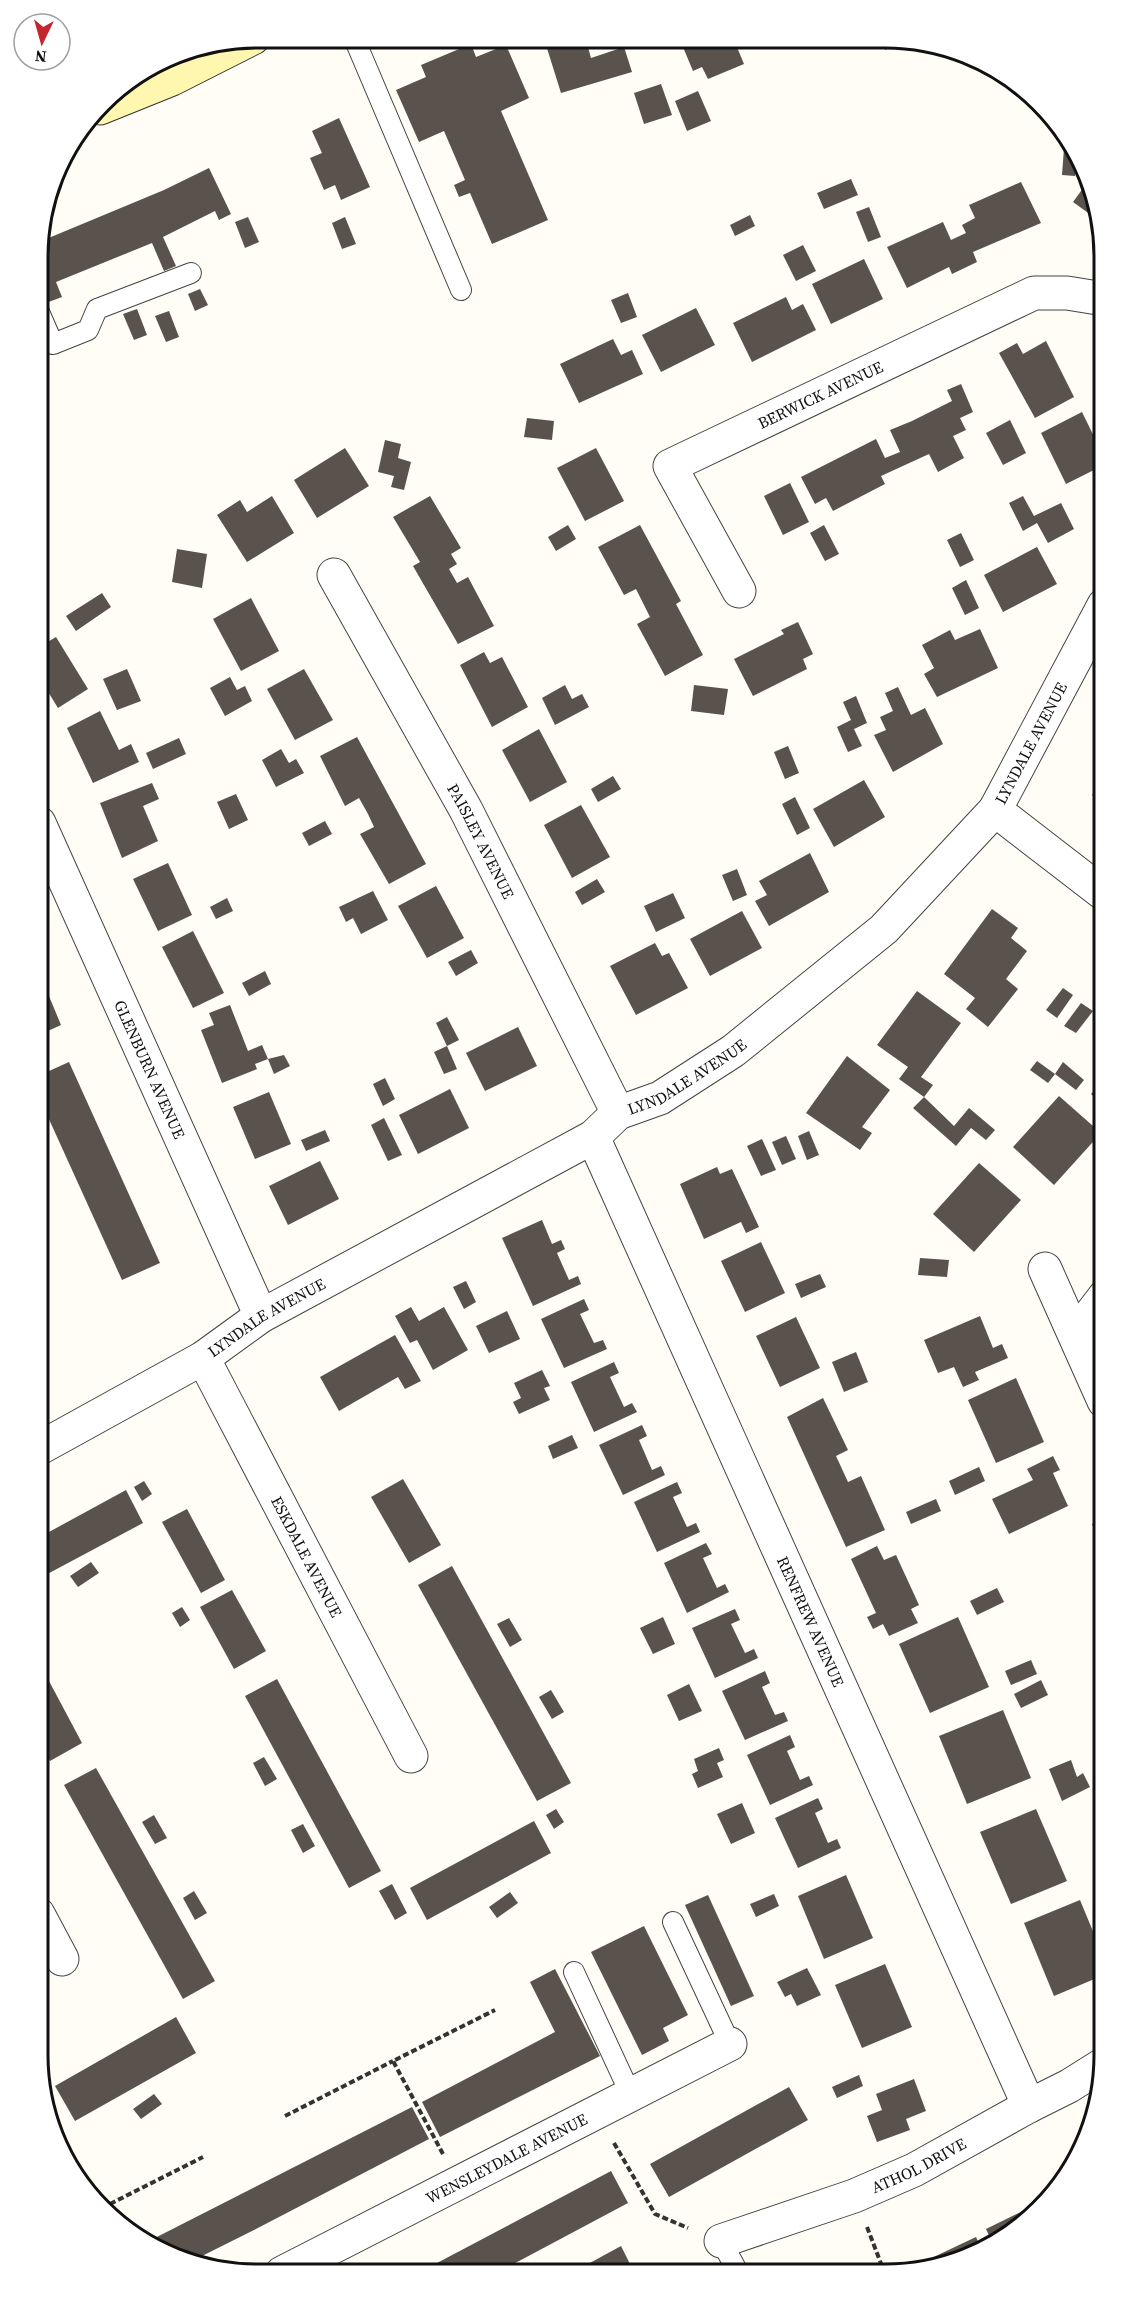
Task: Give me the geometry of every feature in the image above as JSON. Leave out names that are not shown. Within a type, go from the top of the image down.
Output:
[{"type":"street","points":[[119,100],[172,79],[229,50]]},
{"type":"street","name":"BERWICK AVENUE","points":[[739,591],[670,466],[1034,293],[1067,293],[1094,297]]},
{"type":"street","name":"PAISLEY AVENUE","points":[[334,575],[466,810],[618,1113]]},
{"type":"street","name":"LYNDALE AVENUE","points":[[48,1443],[203,1358],[261,1316],[593,1137],[618,1113],[660,1098],[733,1051],[884,929],[996,810],[1094,624]]},
{"type":"street","points":[[996,810],[1094,886]]},
{"type":"street","name":"GLENBURN AVENUE","points":[[48,843],[261,1316]]},
{"type":"street","name":"RENFREW AVENUE","points":[[593,1137],[1029,2106]]},
{"type":"street","points":[[1045,1269],[1094,1378]]},
{"type":"street","points":[[1075,1335],[1094,1310]]},
{"type":"street","name":"ESKDALE AVENUE","points":[[203,1358],[411,1756]]},
{"type":"street","points":[[48,1933],[62,1959]]},
{"type":"street","name":"WENSLEYDALE AVENUE","points":[[303,2264],[630,2093],[730,2044]]},
{"type":"street","name":"ATHOL DRIVE","points":[[721,2241],[854,2196],[914,2170],[1029,2106],[1070,2086],[1094,2071]]},
{"type":"lane","points":[[358,48],[461,290]]},
{"type":"lane","points":[[48,333],[53,344],[88,330],[97,309],[190,273]]},
{"type":"lane","points":[[673,1922],[730,2044]]},
{"type":"lane","points":[[574,1972],[630,2093]]},
{"type":"lane","points":[[721,2241],[734,2264]]},
{"type":"path","points":[[285,2116],[495,2010]]},
{"type":"path","points":[[393,2061],[459,2183]]},
{"type":"path","points":[[596,2111],[655,2214],[721,2241]]},
{"type":"path","points":[[110,2204],[203,2157]]},
{"type":"path","points":[[854,2196],[881,2264]]},
{"type":"building","points":[[461,48],[473,48],[476,57],[498,48],[507,48],[529,98],[501,111],[548,220],[492,244],[470,193],[459,197],[454,185],[465,180],[444,131],[419,142],[396,90],[426,77],[421,65]]},
{"type":"building","points":[[547,48],[588,48],[591,58],[624,48],[632,72],[561,93]]},
{"type":"building","points":[[683,48],[737,48],[744,64],[708,79],[702,67],[693,71]]},
{"type":"building","points":[[661,84],[672,115],[644,124],[634,93]]},
{"type":"building","points":[[698,91],[711,121],[687,131],[675,101]]},
{"type":"building","points":[[339,118],[370,187],[341,200],[335,185],[324,190],[310,158],[322,153],[312,131]]},
{"type":"building","points":[[1064,150],[1075,173],[1075,176],[1062,175]]},
{"type":"building","points":[[209,168],[231,214],[219,220],[215,211],[163,237],[176,266],[164,271],[152,243],[56,282],[62,297],[48,302],[49,238],[164,190]]},
{"type":"building","points":[[851,179],[858,195],[824,209],[817,193]]},
{"type":"building","points":[[1021,182],[1041,223],[973,252],[977,262],[952,274],[949,267],[907,288],[887,247],[943,222],[951,240],[966,233],[962,225],[975,218],[969,205]]},
{"type":"building","points":[[1083,189],[1089,214],[1073,202]]},
{"type":"building","points":[[869,207],[881,237],[868,242],[856,212]]},
{"type":"building","points":[[750,215],[755,226],[735,236],[730,225]]},
{"type":"building","points":[[248,217],[259,242],[245,248],[235,222]]},
{"type":"building","points":[[345,217],[356,244],[342,249],[332,223]]},
{"type":"building","points":[[803,245],[816,271],[796,281],[783,255]]},
{"type":"building","points":[[864,259],[883,299],[831,324],[812,284]]},
{"type":"building","points":[[200,289],[208,305],[195,311],[188,294]]},
{"type":"building","points":[[628,293],[637,317],[621,323],[611,300]]},
{"type":"building","points":[[786,297],[792,310],[803,304],[816,330],[752,362],[733,323]]},
{"type":"building","points":[[696,308],[715,345],[661,372],[642,335]]},
{"type":"building","points":[[137,309],[147,335],[134,340],[123,314]]},
{"type":"building","points":[[169,311],[179,337],[166,342],[155,316]]},
{"type":"building","points":[[613,339],[621,355],[632,350],[643,374],[579,403],[560,364]]},
{"type":"building","points":[[1046,341],[1074,397],[1035,418],[999,353],[1017,343],[1023,354]]},
{"type":"building","points":[[961,384],[973,412],[960,418],[966,430],[953,436],[964,458],[938,472],[929,454],[881,476],[885,484],[833,511],[826,498],[815,504],[801,477],[876,439],[885,458],[900,452],[890,430],[952,401],[947,390]]},
{"type":"building","points":[[1082,412],[1094,437],[1094,470],[1066,484],[1041,433]]},
{"type":"building","points":[[527,418],[554,421],[552,440],[524,437]]},
{"type":"building","points":[[1010,420],[1026,453],[1003,465],[986,433]]},
{"type":"building","points":[[385,440],[401,444],[398,458],[411,462],[404,490],[391,487],[394,476],[378,472]]},
{"type":"building","points":[[345,448],[369,486],[317,518],[294,480]]},
{"type":"building","points":[[596,448],[624,501],[585,521],[557,468]]},
{"type":"building","points":[[790,483],[809,522],[783,535],[764,496]]},
{"type":"building","points":[[272,496],[294,533],[247,562],[217,515],[240,500],[247,512]]},
{"type":"building","points":[[430,496],[461,548],[451,554],[457,564],[449,569],[457,583],[468,577],[494,626],[458,644],[413,566],[420,562],[393,517]]},
{"type":"building","points":[[1023,496],[1034,516],[1061,503],[1074,529],[1048,543],[1037,523],[1023,531],[1009,503]]},
{"type":"building","points":[[568,525],[576,539],[556,551],[548,537]]},
{"type":"building","points":[[640,525],[681,601],[676,604],[703,655],[665,676],[637,624],[650,617],[636,589],[624,595],[598,547]]},
{"type":"building","points":[[824,525],[839,554],[825,561],[810,533]]},
{"type":"building","points":[[961,533],[974,560],[960,567],[947,540]]},
{"type":"building","points":[[1037,547],[1057,584],[1003,612],[984,575]]},
{"type":"building","points":[[177,549],[207,554],[202,588],[172,582]]},
{"type":"building","points":[[966,580],[979,608],[965,615],[952,588]]},
{"type":"building","points":[[102,593],[111,607],[76,631],[66,616]]},
{"type":"building","points":[[251,598],[279,651],[241,671],[213,619]]},
{"type":"building","points":[[798,622],[813,654],[803,659],[807,669],[753,696],[734,659],[784,634],[781,630]]},
{"type":"building","points":[[980,629],[998,668],[937,697],[924,674],[934,668],[922,645],[950,630],[955,640]]},
{"type":"building","points":[[56,637],[88,689],[58,708],[48,692],[48,642]]},
{"type":"building","points":[[484,652],[490,663],[502,657],[528,707],[492,727],[460,665]]},
{"type":"building","points":[[127,669],[141,701],[117,710],[103,679]]},
{"type":"building","points":[[304,669],[333,720],[295,740],[267,689]]},
{"type":"building","points":[[230,677],[237,690],[245,686],[252,701],[225,716],[210,688]]},
{"type":"building","points":[[565,685],[572,699],[582,694],[589,707],[555,725],[542,698]]},
{"type":"building","points":[[694,685],[728,689],[724,715],[691,711]]},
{"type":"building","points":[[898,687],[911,715],[925,708],[943,744],[893,772],[874,735],[886,730],[880,717],[893,711],[885,693]]},
{"type":"building","points":[[856,696],[867,723],[854,729],[862,746],[848,752],[837,727],[851,720],[843,702]]},
{"type":"building","points":[[100,711],[119,750],[131,744],[139,762],[93,783],[67,728]]},
{"type":"building","points":[[539,729],[567,782],[530,802],[502,750]]},
{"type":"building","points":[[357,737],[426,864],[389,884],[360,834],[374,827],[368,814],[359,798],[345,806],[320,756]]},
{"type":"building","points":[[179,738],[186,754],[153,769],[146,753]]},
{"type":"building","points":[[788,746],[799,773],[785,779],[774,752]]},
{"type":"building","points":[[281,749],[289,763],[296,759],[304,773],[276,787],[262,760]]},
{"type":"building","points":[[613,776],[621,789],[598,802],[591,789]]},
{"type":"building","points":[[864,780],[885,817],[834,847],[813,809]]},
{"type":"building","points":[[152,783],[159,799],[143,806],[158,841],[122,858],[100,803]]},
{"type":"building","points":[[236,794],[248,820],[229,829],[217,802]]},
{"type":"building","points":[[795,797],[810,828],[797,835],[782,804]]},
{"type":"building","points":[[581,805],[610,857],[572,878],[544,825]]},
{"type":"building","points":[[325,821],[332,834],[309,846],[302,833]]},
{"type":"building","points":[[810,853],[829,892],[769,926],[755,901],[767,895],[759,881]]},
{"type":"building","points":[[168,863],[192,915],[158,931],[133,879]]},
{"type":"building","points":[[737,869],[747,895],[733,901],[722,875]]},
{"type":"building","points":[[597,879],[605,892],[582,905],[575,892]]},
{"type":"building","points":[[436,886],[464,938],[427,958],[398,906]]},
{"type":"building","points":[[373,891],[388,920],[361,934],[353,918],[346,922],[339,907]]},
{"type":"building","points":[[673,893],[685,918],[656,932],[644,906]]},
{"type":"building","points":[[227,898],[233,911],[216,919],[210,907]]},
{"type":"building","points":[[992,909],[1018,928],[1011,938],[1027,951],[1006,979],[1018,989],[988,1027],[966,1009],[975,998],[944,974]]},
{"type":"building","points":[[742,911],[762,948],[710,976],[690,939]]},
{"type":"building","points":[[193,931],[224,993],[193,1008],[162,947]]},
{"type":"building","points":[[655,943],[662,956],[669,953],[688,988],[636,1015],[610,966]]},
{"type":"building","points":[[471,950],[478,963],[456,976],[448,962]]},
{"type":"building","points":[[265,971],[271,984],[249,996],[242,983]]},
{"type":"building","points":[[1063,988],[1073,995],[1057,1018],[1046,1010]]},
{"type":"building","points":[[917,991],[961,1023],[921,1077],[933,1085],[924,1097],[899,1079],[908,1067],[877,1045]]},
{"type":"building","points":[[48,994],[61,1025],[48,1031]]},
{"type":"building","points":[[1081,1003],[1093,1011],[1076,1033],[1064,1026]]},
{"type":"building","points":[[230,1005],[248,1051],[262,1045],[268,1059],[255,1064],[257,1069],[222,1083],[201,1030],[214,1025],[209,1013]]},
{"type":"building","points":[[447,1017],[459,1040],[447,1046],[436,1023]]},
{"type":"building","points":[[518,1027],[537,1066],[485,1091],[466,1053]]},
{"type":"building","points":[[447,1046],[457,1069],[444,1074],[434,1052]]},
{"type":"building","points":[[284,1055],[290,1066],[274,1074],[268,1059]]},
{"type":"building","points":[[847,1056],[890,1090],[862,1127],[872,1133],[860,1150],[806,1113]]},
{"type":"building","points":[[1037,1061],[1055,1074],[1048,1083],[1030,1070]]},
{"type":"building","points":[[69,1062],[160,1263],[122,1280],[48,1117],[48,1071]]},
{"type":"building","points":[[1063,1062],[1084,1080],[1076,1090],[1055,1074]]},
{"type":"building","points":[[385,1078],[395,1099],[383,1106],[373,1084]]},
{"type":"building","points":[[450,1089],[469,1128],[418,1154],[399,1115]]},
{"type":"building","points":[[269,1092],[291,1144],[255,1159],[233,1107]]},
{"type":"building","points":[[1059,1096],[1094,1127],[1094,1141],[1054,1185],[1013,1147]]},
{"type":"building","points":[[924,1097],[954,1126],[969,1108],[995,1130],[986,1140],[971,1128],[956,1146],[913,1108]]},
{"type":"building","points":[[384,1118],[402,1155],[388,1161],[371,1125]]},
{"type":"building","points":[[325,1130],[330,1141],[306,1151],[301,1140]]},
{"type":"building","points":[[809,1131],[819,1155],[807,1160],[798,1136]]},
{"type":"building","points":[[786,1136],[796,1159],[782,1165],[772,1142]]},
{"type":"building","points":[[762,1139],[776,1170],[761,1176],[747,1146]]},
{"type":"building","points":[[320,1161],[339,1199],[288,1225],[269,1186]]},
{"type":"building","points":[[979,1163],[1021,1200],[974,1252],[933,1214]]},
{"type":"building","points":[[717,1167],[720,1174],[732,1169],[759,1227],[746,1233],[741,1222],[704,1239],[680,1184]]},
{"type":"building","points":[[542,1220],[552,1244],[561,1240],[565,1249],[557,1253],[569,1280],[578,1276],[581,1284],[533,1306],[502,1238]]},
{"type":"building","points":[[761,1242],[785,1293],[745,1312],[721,1261]]},
{"type":"building","points":[[920,1258],[949,1260],[947,1277],[918,1275]]},
{"type":"building","points":[[820,1274],[826,1287],[801,1298],[795,1284]]},
{"type":"building","points":[[466,1281],[476,1302],[464,1309],[453,1287]]},
{"type":"building","points":[[584,1299],[589,1310],[580,1314],[594,1343],[603,1340],[607,1349],[564,1368],[541,1319]]},
{"type":"building","points":[[411,1307],[419,1321],[444,1307],[468,1350],[433,1370],[417,1340],[410,1343],[395,1316]]},
{"type":"building","points":[[507,1311],[520,1339],[489,1353],[476,1326]]},
{"type":"building","points":[[980,1316],[993,1348],[1002,1344],[1008,1358],[975,1372],[979,1380],[963,1387],[954,1367],[938,1373],[924,1340]]},
{"type":"building","points":[[796,1317],[820,1368],[780,1387],[756,1336]]},
{"type":"building","points":[[395,1335],[421,1381],[405,1389],[398,1377],[339,1411],[320,1377]]},
{"type":"building","points":[[856,1352],[868,1382],[844,1392],[832,1362]]},
{"type":"building","points":[[614,1362],[619,1373],[610,1377],[624,1407],[632,1403],[637,1412],[594,1432],[571,1382]]},
{"type":"building","points":[[542,1370],[550,1386],[544,1388],[550,1400],[519,1414],[513,1402],[521,1398],[514,1383]]},
{"type":"building","points":[[1016,1378],[1044,1442],[996,1463],[968,1400]]},
{"type":"building","points":[[823,1398],[848,1450],[836,1456],[848,1482],[861,1476],[885,1530],[846,1547],[787,1417]]},
{"type":"building","points":[[642,1425],[647,1436],[639,1440],[652,1470],[661,1466],[665,1475],[623,1495],[599,1445]]},
{"type":"building","points":[[572,1435],[578,1448],[553,1459],[548,1446]]},
{"type":"building","points":[[1053,1456],[1060,1470],[1053,1473],[1068,1506],[1009,1534],[992,1499],[1033,1480],[1027,1469]]},
{"type":"building","points":[[979,1467],[985,1481],[955,1495],[949,1481]]},
{"type":"building","points":[[403,1479],[441,1545],[409,1563],[371,1497]]},
{"type":"building","points":[[144,1481],[152,1494],[142,1501],[134,1487]]},
{"type":"building","points":[[677,1482],[682,1493],[673,1497],[687,1527],[696,1523],[700,1532],[657,1552],[634,1502]]},
{"type":"building","points":[[126,1490],[143,1523],[48,1574],[48,1533]]},
{"type":"building","points":[[936,1499],[941,1511],[911,1524],[906,1512]]},
{"type":"building","points":[[187,1509],[225,1580],[201,1593],[162,1522]]},
{"type":"building","points":[[706,1543],[712,1554],[703,1558],[717,1588],[725,1584],[729,1592],[687,1613],[664,1563]]},
{"type":"building","points":[[877,1546],[884,1560],[896,1555],[919,1605],[911,1609],[918,1623],[889,1636],[883,1624],[873,1629],[867,1617],[876,1613],[851,1559]]},
{"type":"building","points":[[91,1562],[99,1573],[78,1587],[70,1576]]},
{"type":"building","points":[[452,1566],[571,1783],[537,1801],[418,1585]]},
{"type":"building","points":[[997,1588],[1004,1602],[977,1615],[970,1601]]},
{"type":"building","points":[[232,1590],[266,1651],[234,1669],[200,1607]]},
{"type":"building","points":[[182,1607],[190,1620],[180,1627],[172,1613]]},
{"type":"building","points":[[735,1609],[740,1620],[731,1624],[745,1653],[754,1649],[758,1658],[715,1678],[692,1628]]},
{"type":"building","points":[[663,1617],[675,1644],[653,1654],[640,1628]]},
{"type":"building","points":[[958,1617],[989,1687],[930,1713],[899,1644]]},
{"type":"building","points":[[509,1618],[522,1640],[510,1647],[497,1624]]},
{"type":"building","points":[[1031,1660],[1037,1674],[1011,1685],[1005,1671]]},
{"type":"building","points":[[765,1671],[770,1683],[762,1687],[775,1715],[784,1712],[788,1721],[745,1740],[722,1691]]},
{"type":"building","points":[[277,1679],[381,1871],[349,1888],[245,1696]]},
{"type":"building","points":[[1041,1680],[1048,1695],[1021,1708],[1014,1694]]},
{"type":"building","points":[[48,1682],[82,1743],[50,1761],[48,1757]]},
{"type":"building","points":[[689,1684],[702,1711],[679,1721],[667,1695]]},
{"type":"building","points":[[551,1690],[564,1712],[552,1719],[539,1697]]},
{"type":"building","points":[[1003,1710],[1031,1778],[967,1804],[939,1736]]},
{"type":"building","points":[[790,1735],[795,1747],[787,1751],[800,1780],[809,1776],[813,1785],[770,1805],[747,1755]]},
{"type":"building","points":[[719,1748],[724,1760],[717,1763],[723,1777],[698,1788],[692,1774],[698,1771],[694,1759]]},
{"type":"building","points":[[264,1757],[277,1779],[265,1786],[253,1763]]},
{"type":"building","points":[[1071,1760],[1077,1777],[1083,1773],[1090,1787],[1062,1801],[1049,1769]]},
{"type":"building","points":[[96,1768],[215,1981],[183,1999],[64,1785]]},
{"type":"building","points":[[818,1798],[823,1809],[815,1813],[828,1843],[837,1839],[841,1848],[798,1868],[775,1818]]},
{"type":"building","points":[[742,1803],[755,1833],[731,1844],[717,1814]]},
{"type":"building","points":[[556,1809],[564,1822],[554,1829],[546,1815]]},
{"type":"building","points":[[1036,1809],[1067,1881],[1011,1904],[980,1832]]},
{"type":"building","points":[[154,1815],[167,1838],[155,1844],[142,1822]]},
{"type":"building","points":[[534,1821],[551,1853],[427,1920],[410,1888]]},
{"type":"building","points":[[303,1824],[315,1846],[303,1853],[291,1830]]},
{"type":"building","points":[[846,1875],[873,1938],[824,1959],[798,1896]]},
{"type":"building","points":[[392,1884],[407,1913],[395,1920],[379,1891]]},
{"type":"building","points":[[194,1891],[207,1913],[195,1920],[183,1898]]},
{"type":"building","points":[[510,1892],[518,1903],[497,1918],[489,1907]]},
{"type":"building","points":[[774,1894],[779,1906],[756,1917],[750,1904]]},
{"type":"building","points":[[708,1895],[754,1996],[731,2006],[685,1905]]},
{"type":"building","points":[[1080,1900],[1094,1934],[1094,1979],[1054,1996],[1024,1923]]},
{"type":"building","points":[[644,1926],[688,2015],[663,2028],[669,2041],[642,2055],[591,1952]]},
{"type":"building","points":[[885,1964],[912,2027],[862,2048],[835,1985]]},
{"type":"building","points":[[807,1968],[821,1995],[797,2006],[791,1994],[785,1997],[777,1982]]},
{"type":"building","points":[[555,1969],[600,2056],[440,2137],[422,2102],[555,2032],[530,1982]]},
{"type":"building","points":[[176,2017],[196,2053],[75,2121],[55,2086]]},
{"type":"building","points":[[859,2075],[863,2086],[837,2098],[832,2087]]},
{"type":"building","points":[[914,2079],[926,2111],[906,2119],[910,2130],[877,2142],[867,2116],[882,2110],[876,2094]]},
{"type":"building","points":[[789,2087],[808,2120],[669,2197],[650,2164]]},
{"type":"building","points":[[154,2094],[162,2104],[141,2119],[133,2109]]},
{"type":"building","points":[[412,2107],[429,2139],[201,2256],[156,2237]]},
{"type":"building","points":[[611,2171],[628,2203],[513,2264],[435,2264]]},
{"type":"building","points":[[1025,2210],[989,2236],[986,2229]]},
{"type":"building","points":[[976,2237],[978,2241],[952,2253],[929,2259]]},
{"type":"building","points":[[621,2246],[630,2264],[588,2264]]}]
